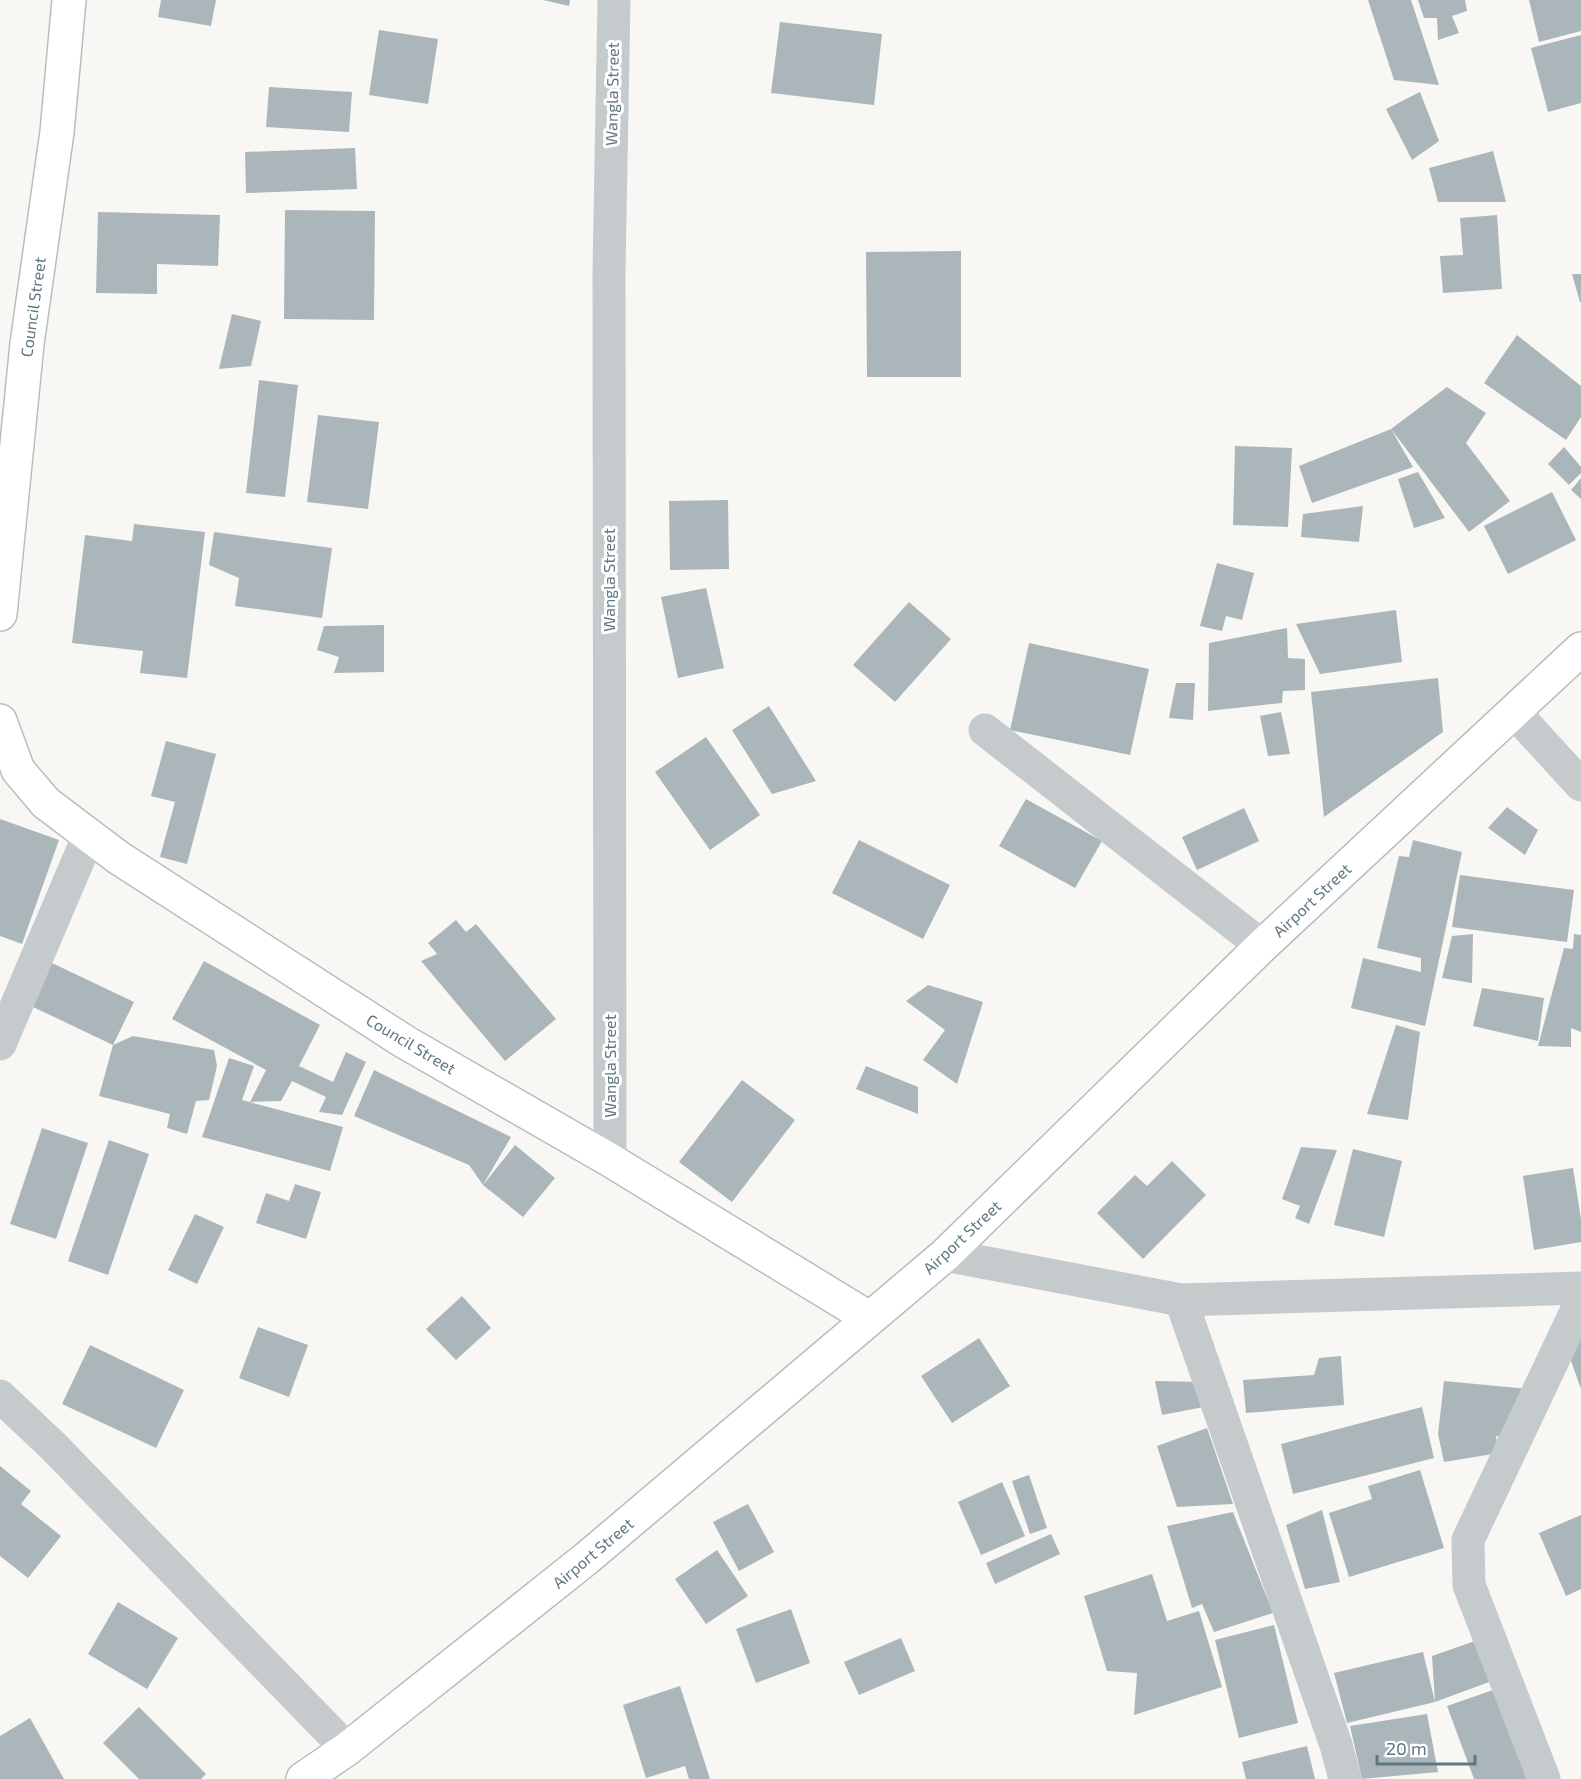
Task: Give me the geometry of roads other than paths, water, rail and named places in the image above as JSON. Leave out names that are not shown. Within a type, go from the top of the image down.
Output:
[{"type":"main road","name":"Council Street","points":[[0,614],[27,345],[57,132],[69,0]]},
{"type":"main road","name":"Airport Street","points":[[303,1779],[347,1749],[587,1558],[945,1255],[1262,946],[1515,713],[1581,649]]},
{"type":"main road","name":"Council Street","points":[[0,721],[9,766],[46,803],[119,858],[405,1042],[610,1160],[869,1318]]},
{"type":"street","name":"Wangla Street","points":[[610,1160],[609,271],[614,0]]},
{"type":"street","points":[[1515,713],[1581,785]]},
{"type":"street","points":[[985,730],[1262,946]]},
{"type":"street","points":[[0,1044],[89,835]]},
{"type":"street","points":[[945,1255],[1181,1300],[1581,1288]]},
{"type":"street","points":[[1181,1300],[1336,1745],[1345,1779]]},
{"type":"street","points":[[1544,1779],[1469,1585],[1468,1540],[1581,1301]]},
{"type":"street","points":[[0,1396],[54,1447],[347,1749]]}]
